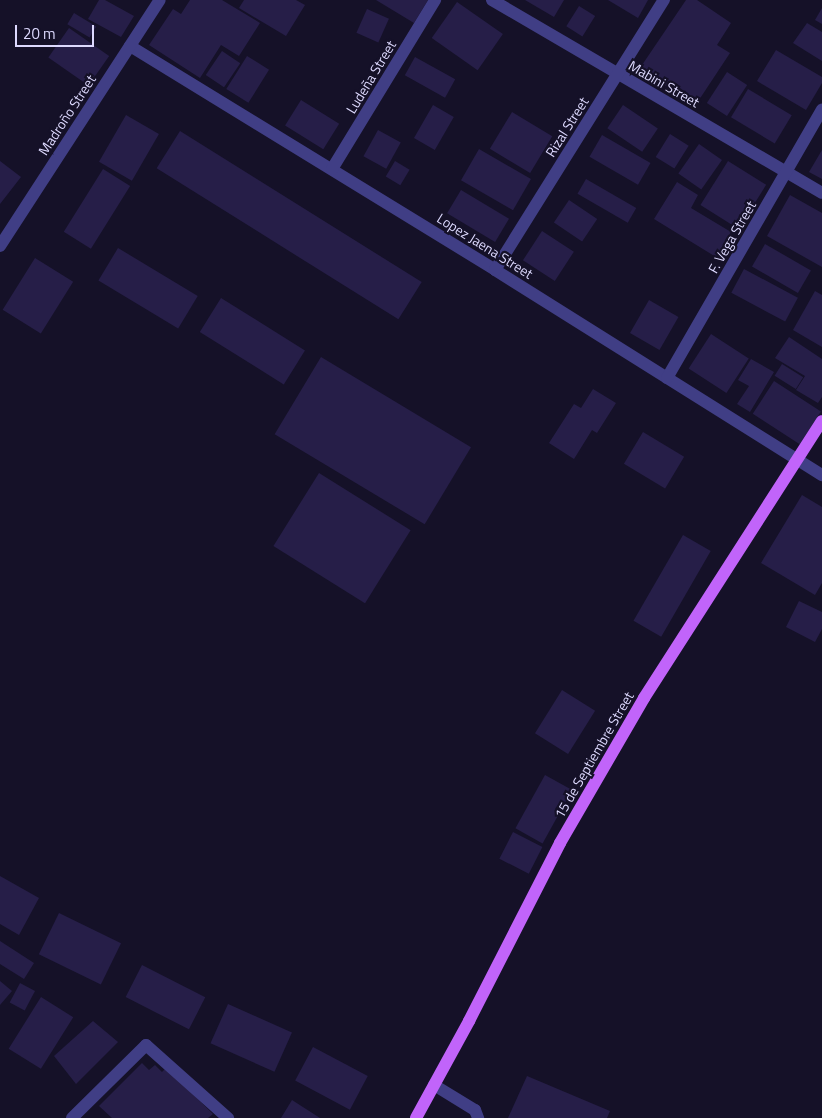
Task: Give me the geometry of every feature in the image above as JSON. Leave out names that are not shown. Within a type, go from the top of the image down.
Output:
[{"type":"main road","name":"15 de Septiembre Street","points":[[416,1118],[570,826],[644,698],[822,422]]},
{"type":"street","name":"Madroño Street","points":[[0,246],[160,0]]},
{"type":"street","name":"Ludeña Street","points":[[332,169],[435,0]]},
{"type":"street","name":"Mabini Street","points":[[492,0],[822,193]]},
{"type":"street","name":"Rizal Street","points":[[495,270],[664,0]]},
{"type":"street","name":"Lopez Jaena Street","points":[[130,46],[495,270],[822,475]]},
{"type":"street","name":"F. Vega Street","points":[[667,378],[822,110]]},
{"type":"street","points":[[72,1118],[146,1045],[228,1118]]},
{"type":"street","points":[[434,1085],[475,1110],[478,1118]]},
{"type":"building","points":[[99,0],[105,0],[134,16],[121,37],[88,19]]},
{"type":"building","points":[[190,0],[222,0],[260,23],[239,56],[221,45],[200,78],[149,45],[173,9],[181,14]]},
{"type":"building","points":[[244,0],[296,0],[305,5],[286,36],[239,8]]},
{"type":"building","points":[[376,0],[428,0],[414,23]]},
{"type":"building","points":[[525,0],[564,0],[554,17]]},
{"type":"building","points":[[608,0],[648,0],[638,18]]},
{"type":"building","points":[[686,0],[697,0],[731,23],[717,45],[730,53],[695,106],[640,68]]},
{"type":"building","points":[[457,2],[503,34],[478,70],[432,38]]},
{"type":"building","points":[[579,6],[595,16],[582,36],[566,26]]},
{"type":"building","points":[[822,8],[822,24],[815,20]]},
{"type":"building","points":[[367,9],[389,19],[378,43],[356,33]]},
{"type":"building","points":[[74,13],[96,26],[90,38],[67,24]]},
{"type":"building","points":[[807,23],[822,32],[822,61],[793,43]]},
{"type":"building","points":[[69,28],[109,56],[88,86],[48,57]]},
{"type":"building","points":[[776,50],[822,77],[822,83],[806,110],[757,81]]},
{"type":"building","points":[[222,51],[240,63],[224,87],[206,75]]},
{"type":"building","points":[[247,56],[269,70],[248,103],[226,89]]},
{"type":"building","points":[[415,57],[455,79],[445,98],[405,75]]},
{"type":"building","points":[[727,72],[747,85],[727,116],[707,103]]},
{"type":"building","points":[[748,89],[792,115],[775,144],[731,117]]},
{"type":"building","points":[[301,100],[339,124],[323,149],[285,125]]},
{"type":"building","points":[[433,105],[454,117],[435,150],[414,138]]},
{"type":"building","points":[[623,105],[658,128],[642,152],[607,128]]},
{"type":"building","points":[[512,112],[552,136],[530,173],[490,149]]},
{"type":"building","points":[[126,115],[159,134],[132,181],[99,162]]},
{"type":"building","points":[[378,130],[401,143],[386,169],[363,156]]},
{"type":"building","points":[[180,131],[422,282],[398,319],[157,168]]},
{"type":"building","points":[[670,134],[689,146],[674,169],[656,157]]},
{"type":"building","points":[[602,135],[650,163],[638,185],[590,157]]},
{"type":"building","points":[[699,144],[722,160],[701,190],[678,173]]},
{"type":"building","points":[[479,149],[531,179],[513,210],[461,180]]},
{"type":"building","points":[[822,150],[822,179],[809,172]]},
{"type":"building","points":[[0,161],[21,177],[0,204]]},
{"type":"building","points":[[395,161],[410,170],[400,185],[386,176]]},
{"type":"building","points":[[728,161],[766,185],[739,229],[700,205]]},
{"type":"building","points":[[103,169],[130,186],[91,249],[64,232]]},
{"type":"building","points":[[586,179],[636,208],[628,223],[578,194]]},
{"type":"building","points":[[677,182],[698,195],[691,208],[731,232],[716,257],[654,219]]},
{"type":"building","points":[[461,190],[509,219],[495,242],[447,213]]},
{"type":"building","points":[[790,195],[822,213],[822,267],[767,236]]},
{"type":"building","points":[[569,200],[597,219],[582,241],[554,222]]},
{"type":"building","points":[[542,231],[574,252],[555,281],[523,260]]},
{"type":"building","points":[[765,244],[811,270],[798,293],[752,267]]},
{"type":"building","points":[[118,248],[198,296],[178,328],[98,281]]},
{"type":"building","points":[[35,258],[73,282],[41,334],[3,310]]},
{"type":"building","points":[[744,269],[798,298],[785,321],[731,293]]},
{"type":"building","points":[[815,291],[822,295],[822,347],[793,330]]},
{"type":"building","points":[[221,298],[305,350],[284,384],[200,332]]},
{"type":"building","points":[[649,300],[678,317],[659,350],[630,333]]},
{"type":"building","points":[[711,334],[749,359],[726,393],[689,368]]},
{"type":"building","points":[[789,337],[822,359],[822,397],[818,403],[796,390],[805,376],[775,358]]},
{"type":"building","points":[[321,357],[471,447],[425,524],[275,434]]},
{"type":"building","points":[[751,359],[774,372],[750,412],[737,404],[749,386],[738,380]]},
{"type":"building","points":[[782,364],[803,377],[796,389],[775,376]]},
{"type":"building","points":[[774,381],[821,411],[800,444],[753,414]]},
{"type":"building","points":[[593,389],[616,403],[597,433],[592,430],[574,459],[549,443],[574,404],[581,408]]},
{"type":"building","points":[[643,432],[684,457],[665,488],[624,464]]},
{"type":"building","points":[[319,473],[411,530],[365,603],[273,546]]},
{"type":"building","points":[[802,495],[822,507],[822,583],[815,595],[761,563]]},
{"type":"building","points":[[683,535],[711,551],[661,637],[634,621]]},
{"type":"building","points":[[799,601],[822,612],[822,629],[815,642],[786,627]]},
{"type":"building","points":[[562,690],[595,711],[568,754],[535,733]]},
{"type":"building","points":[[545,775],[572,790],[543,843],[515,828]]},
{"type":"building","points":[[513,832],[542,847],[529,874],[499,859]]},
{"type":"building","points":[[0,876],[39,898],[19,935],[0,924]]},
{"type":"building","points":[[59,913],[121,943],[101,985],[39,954]]},
{"type":"building","points":[[0,941],[34,963],[24,979],[0,964]]},
{"type":"building","points":[[142,965],[205,997],[189,1029],[126,997]]},
{"type":"building","points":[[0,981],[12,991],[0,1005]]},
{"type":"building","points":[[20,983],[35,991],[25,1010],[10,1002]]},
{"type":"building","points":[[41,997],[73,1017],[41,1069],[9,1049]]},
{"type":"building","points":[[228,1004],[292,1032],[274,1072],[211,1043]]},
{"type":"building","points":[[93,1021],[118,1042],[76,1084],[54,1056]]},
{"type":"building","points":[[313,1047],[368,1076],[350,1110],[295,1081]]},
{"type":"building","points":[[142,1063],[149,1070],[155,1065],[162,1072],[166,1068],[213,1114],[208,1118],[112,1118],[99,1106]]},
{"type":"building","points":[[527,1076],[610,1111],[607,1118],[508,1118]]},
{"type":"building","points":[[292,1100],[320,1118],[281,1118]]}]
